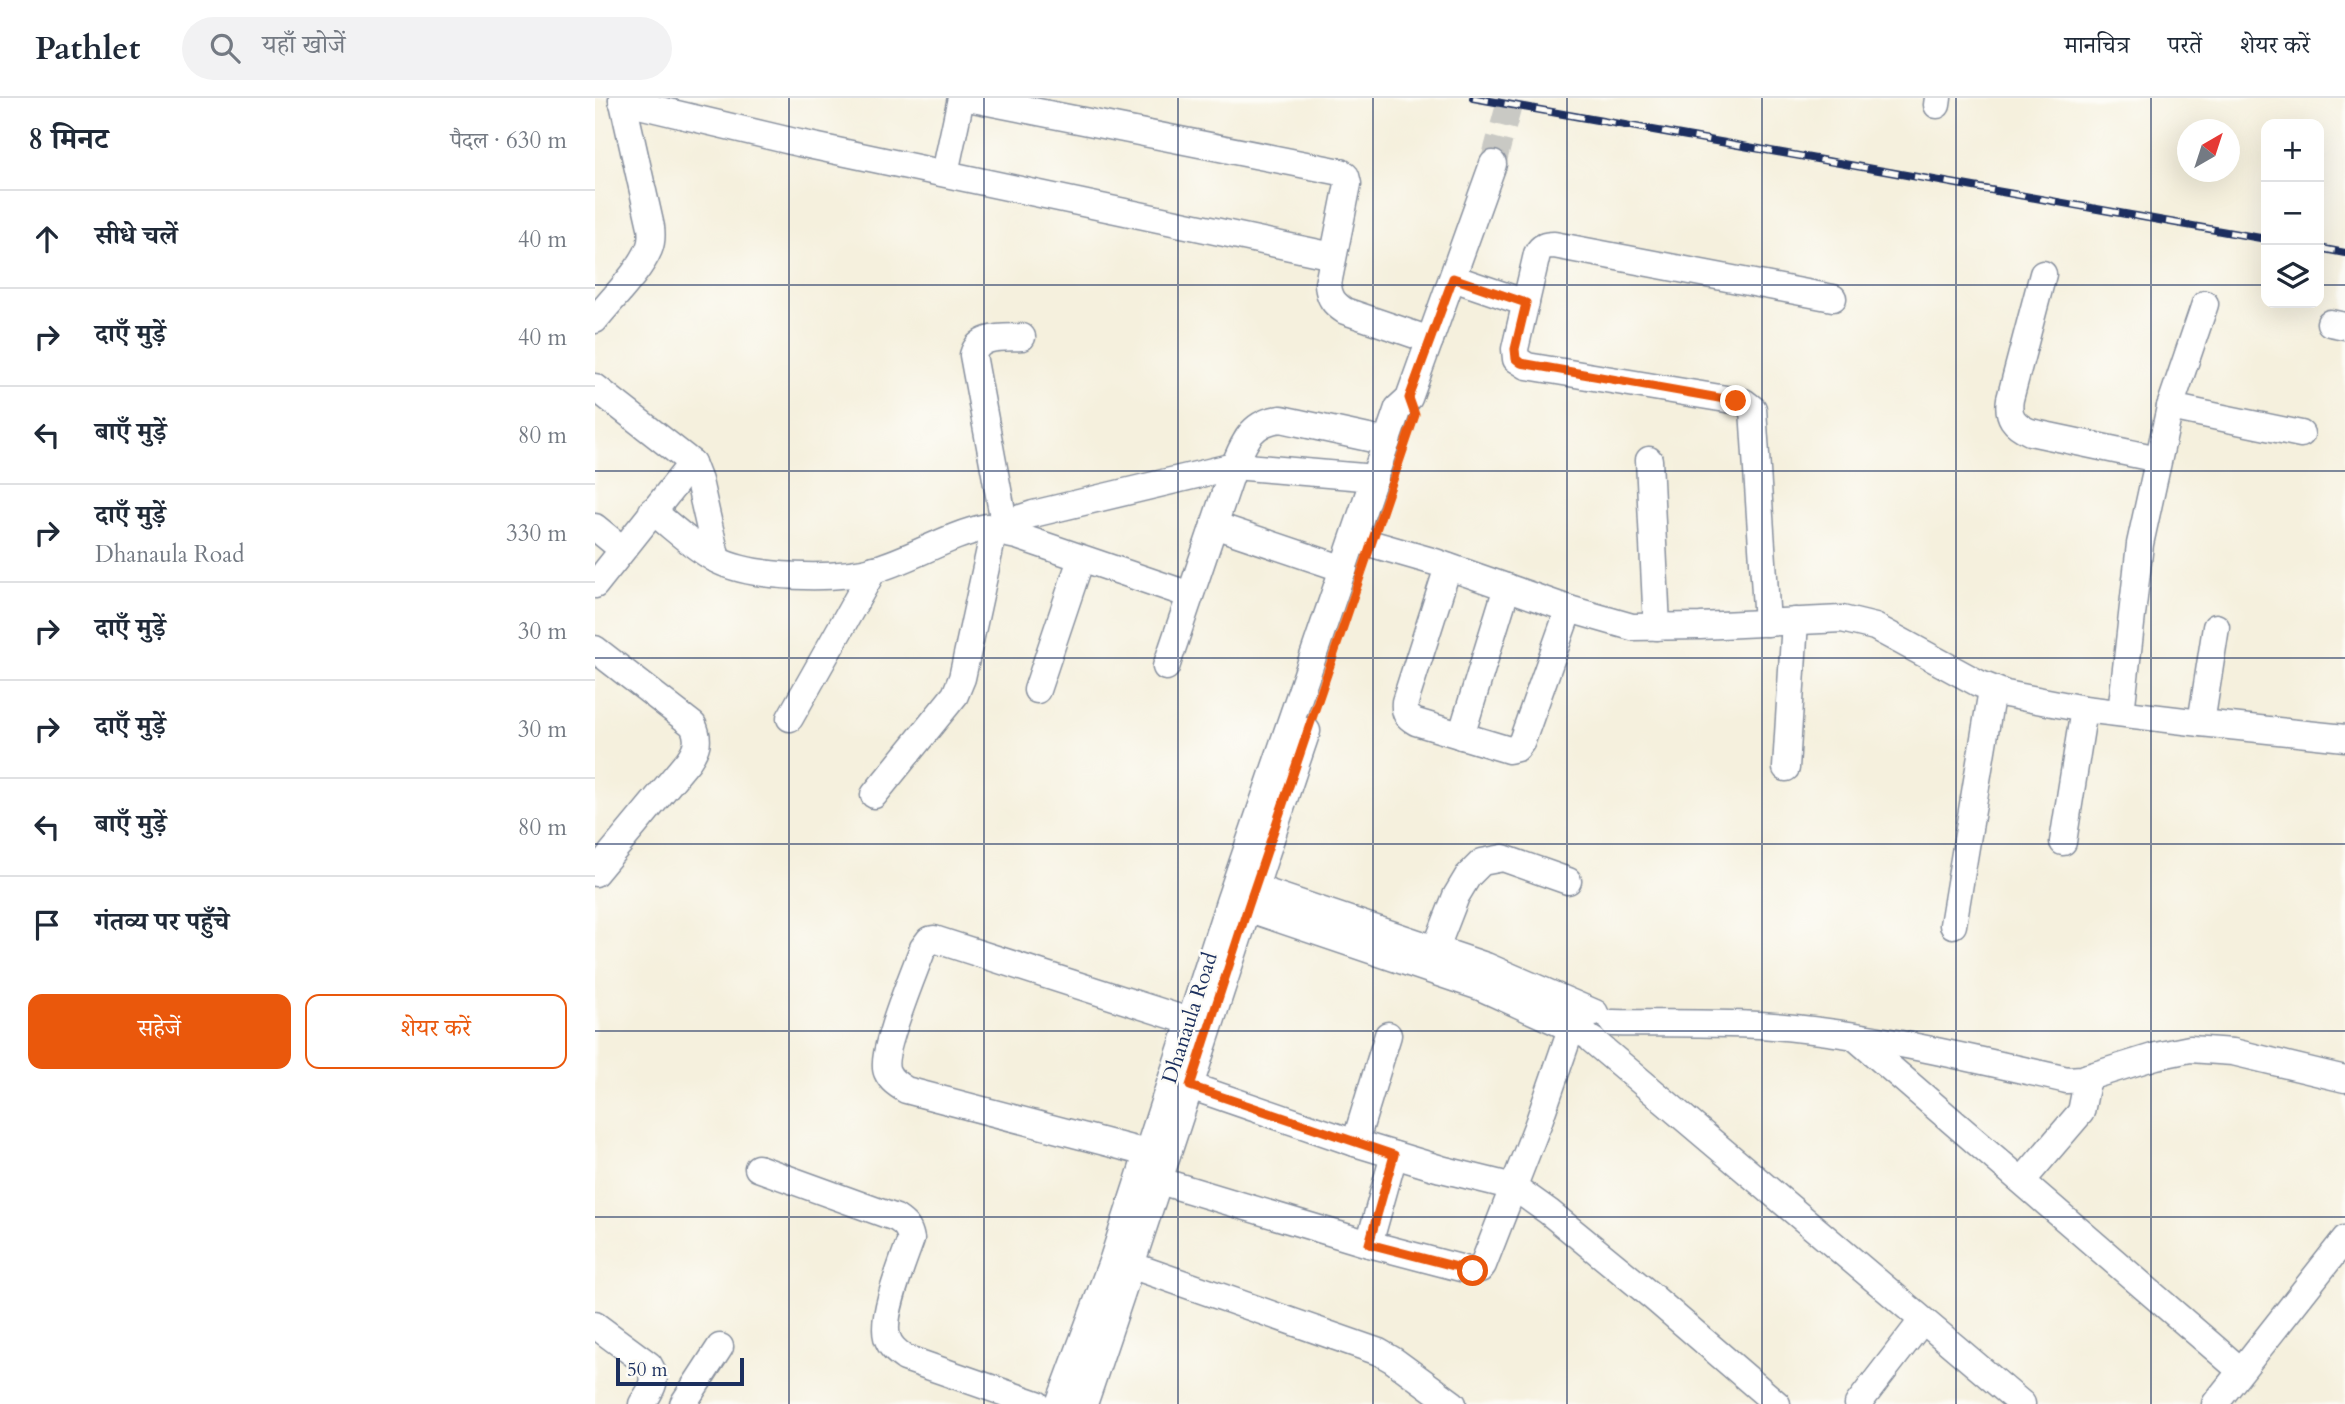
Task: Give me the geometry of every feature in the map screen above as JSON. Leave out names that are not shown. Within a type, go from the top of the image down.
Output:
[{"type":"street","points":[[944,173],[961,98]]},
{"type":"street","points":[[968,98],[1341,172],[1346,176],[1348,184],[1328,284],[1329,295],[1335,305],[1346,311],[1430,340]]},
{"type":"street","points":[[595,320],[641,263],[652,240],[622,99],[691,107],[944,173],[1333,256]]},
{"type":"street","name":"Dhanaula Road","points":[[1059,1404],[1122,1262],[1190,1086],[1242,894],[1345,569],[1363,540],[1375,478],[1398,408],[1409,398],[1493,164]]},
{"type":"street","points":[[1767,623],[1753,409],[1744,402],[1521,363],[1516,359],[1515,349],[1537,254],[1546,245],[1833,298]]},
{"type":"street","points":[[2043,274],[2010,399],[2010,418],[2021,428],[2031,432],[2158,459]]},
{"type":"street","points":[[1453,278],[1526,303]]},
{"type":"street","points":[[2121,713],[2140,544],[2171,407],[2205,304]]},
{"type":"street","points":[[874,795],[955,695],[962,678],[996,527],[973,355],[975,347],[986,340],[1022,337]]},
{"type":"street","points":[[595,387],[692,463],[699,481],[717,560]]},
{"type":"street","name":"Dhanaula Road","points":[[1158,1164],[1189,1021],[1242,894],[1363,540],[1415,415],[1409,398]]},
{"type":"street","points":[[2171,407],[2301,434]]},
{"type":"street","points":[[1165,667],[1234,466],[1255,428],[1267,420],[1281,419],[1387,442]]},
{"type":"street","points":[[1649,460],[1657,627]]},
{"type":"street","points":[[595,585],[692,463]]},
{"type":"street","points":[[652,511],[717,560],[739,569],[773,575],[825,575],[874,569],[967,532],[996,527],[1033,513],[1234,466],[1375,478]]},
{"type":"street","points":[[1214,525],[1345,569]]},
{"type":"street","points":[[595,527],[622,549]]},
{"type":"street","points":[[996,527],[1190,595]]},
{"type":"street","points":[[1363,540],[1569,609],[1632,627],[1842,619],[1875,627],[1992,690],[2006,694],[2084,709],[2345,738]]},
{"type":"street","points":[[1037,690],[1081,559]]},
{"type":"street","points":[[1448,567],[1405,702],[1408,717],[1416,723],[1509,750],[1517,748],[1522,741],[1569,609]]},
{"type":"street","points":[[790,718],[874,569]]},
{"type":"street","points":[[1461,736],[1507,587]]},
{"type":"street","points":[[1786,768],[1795,621]]},
{"type":"street","points":[[2201,723],[2216,627]]},
{"type":"street","points":[[595,649],[694,725],[699,737],[696,749],[688,761],[595,873]]},
{"type":"street","points":[[1953,925],[1992,690]]},
{"type":"street","points":[[2063,842],[2084,709]]},
{"type":"street","points":[[1432,958],[1456,896],[1468,876],[1482,862],[1503,858],[1568,881]]},
{"type":"street","points":[[1242,894],[1432,958],[1480,987],[1592,1028],[1774,1027],[1930,1049],[2075,1081],[2155,1056],[2190,1049],[2233,1052],[2345,1079]]},
{"type":"street","points":[[1189,1021],[933,939],[923,948],[888,1045],[885,1070],[893,1082],[906,1090],[1158,1164],[1369,1244],[1472,1271],[1483,1265],[1514,1187],[1592,1028]]},
{"type":"street","points":[[1592,1028],[1922,1321],[2022,1404]]},
{"type":"street","points":[[1355,1143],[1388,1035]]},
{"type":"street","points":[[1856,1038],[2241,1370]]},
{"type":"street","points":[[2022,1181],[2081,1112],[2088,1077]]},
{"type":"street","points":[[1190,1086],[1355,1143],[1514,1187],[1549,1212],[1654,1298],[1777,1404]]},
{"type":"street","points":[[1369,1244],[1394,1155]]},
{"type":"street","points":[[758,1168],[896,1218],[905,1224],[911,1239],[886,1318],[887,1336],[893,1349],[905,1358],[1037,1404]]},
{"type":"street","points":[[2215,1404],[2343,1247]]},
{"type":"street","points":[[1122,1262],[1380,1352],[1453,1404]]},
{"type":"street","name":"Dhanaula Road","points":[[1084,1404],[1122,1262]]},
{"type":"street","points":[[1858,1404],[1922,1321]]},
{"type":"street","points":[[595,1325],[649,1366],[654,1373],[653,1388],[642,1404]]},
{"type":"street","points":[[683,1404],[720,1347]]},
{"type":"tunnel","points":[[1493,164],[1511,98]]},
{"type":"railway","points":[[1473,98],[2261,238]]},
{"type":"railway","points":[[2324,249],[2345,253]]},
{"type":"route","points":[[1473,1271],[1369,1244],[1394,1155],[1190,1086],[1415,415],[1409,398],[1453,278],[1526,303],[1515,355],[1516,359],[1527,366],[1736,401]]}]
